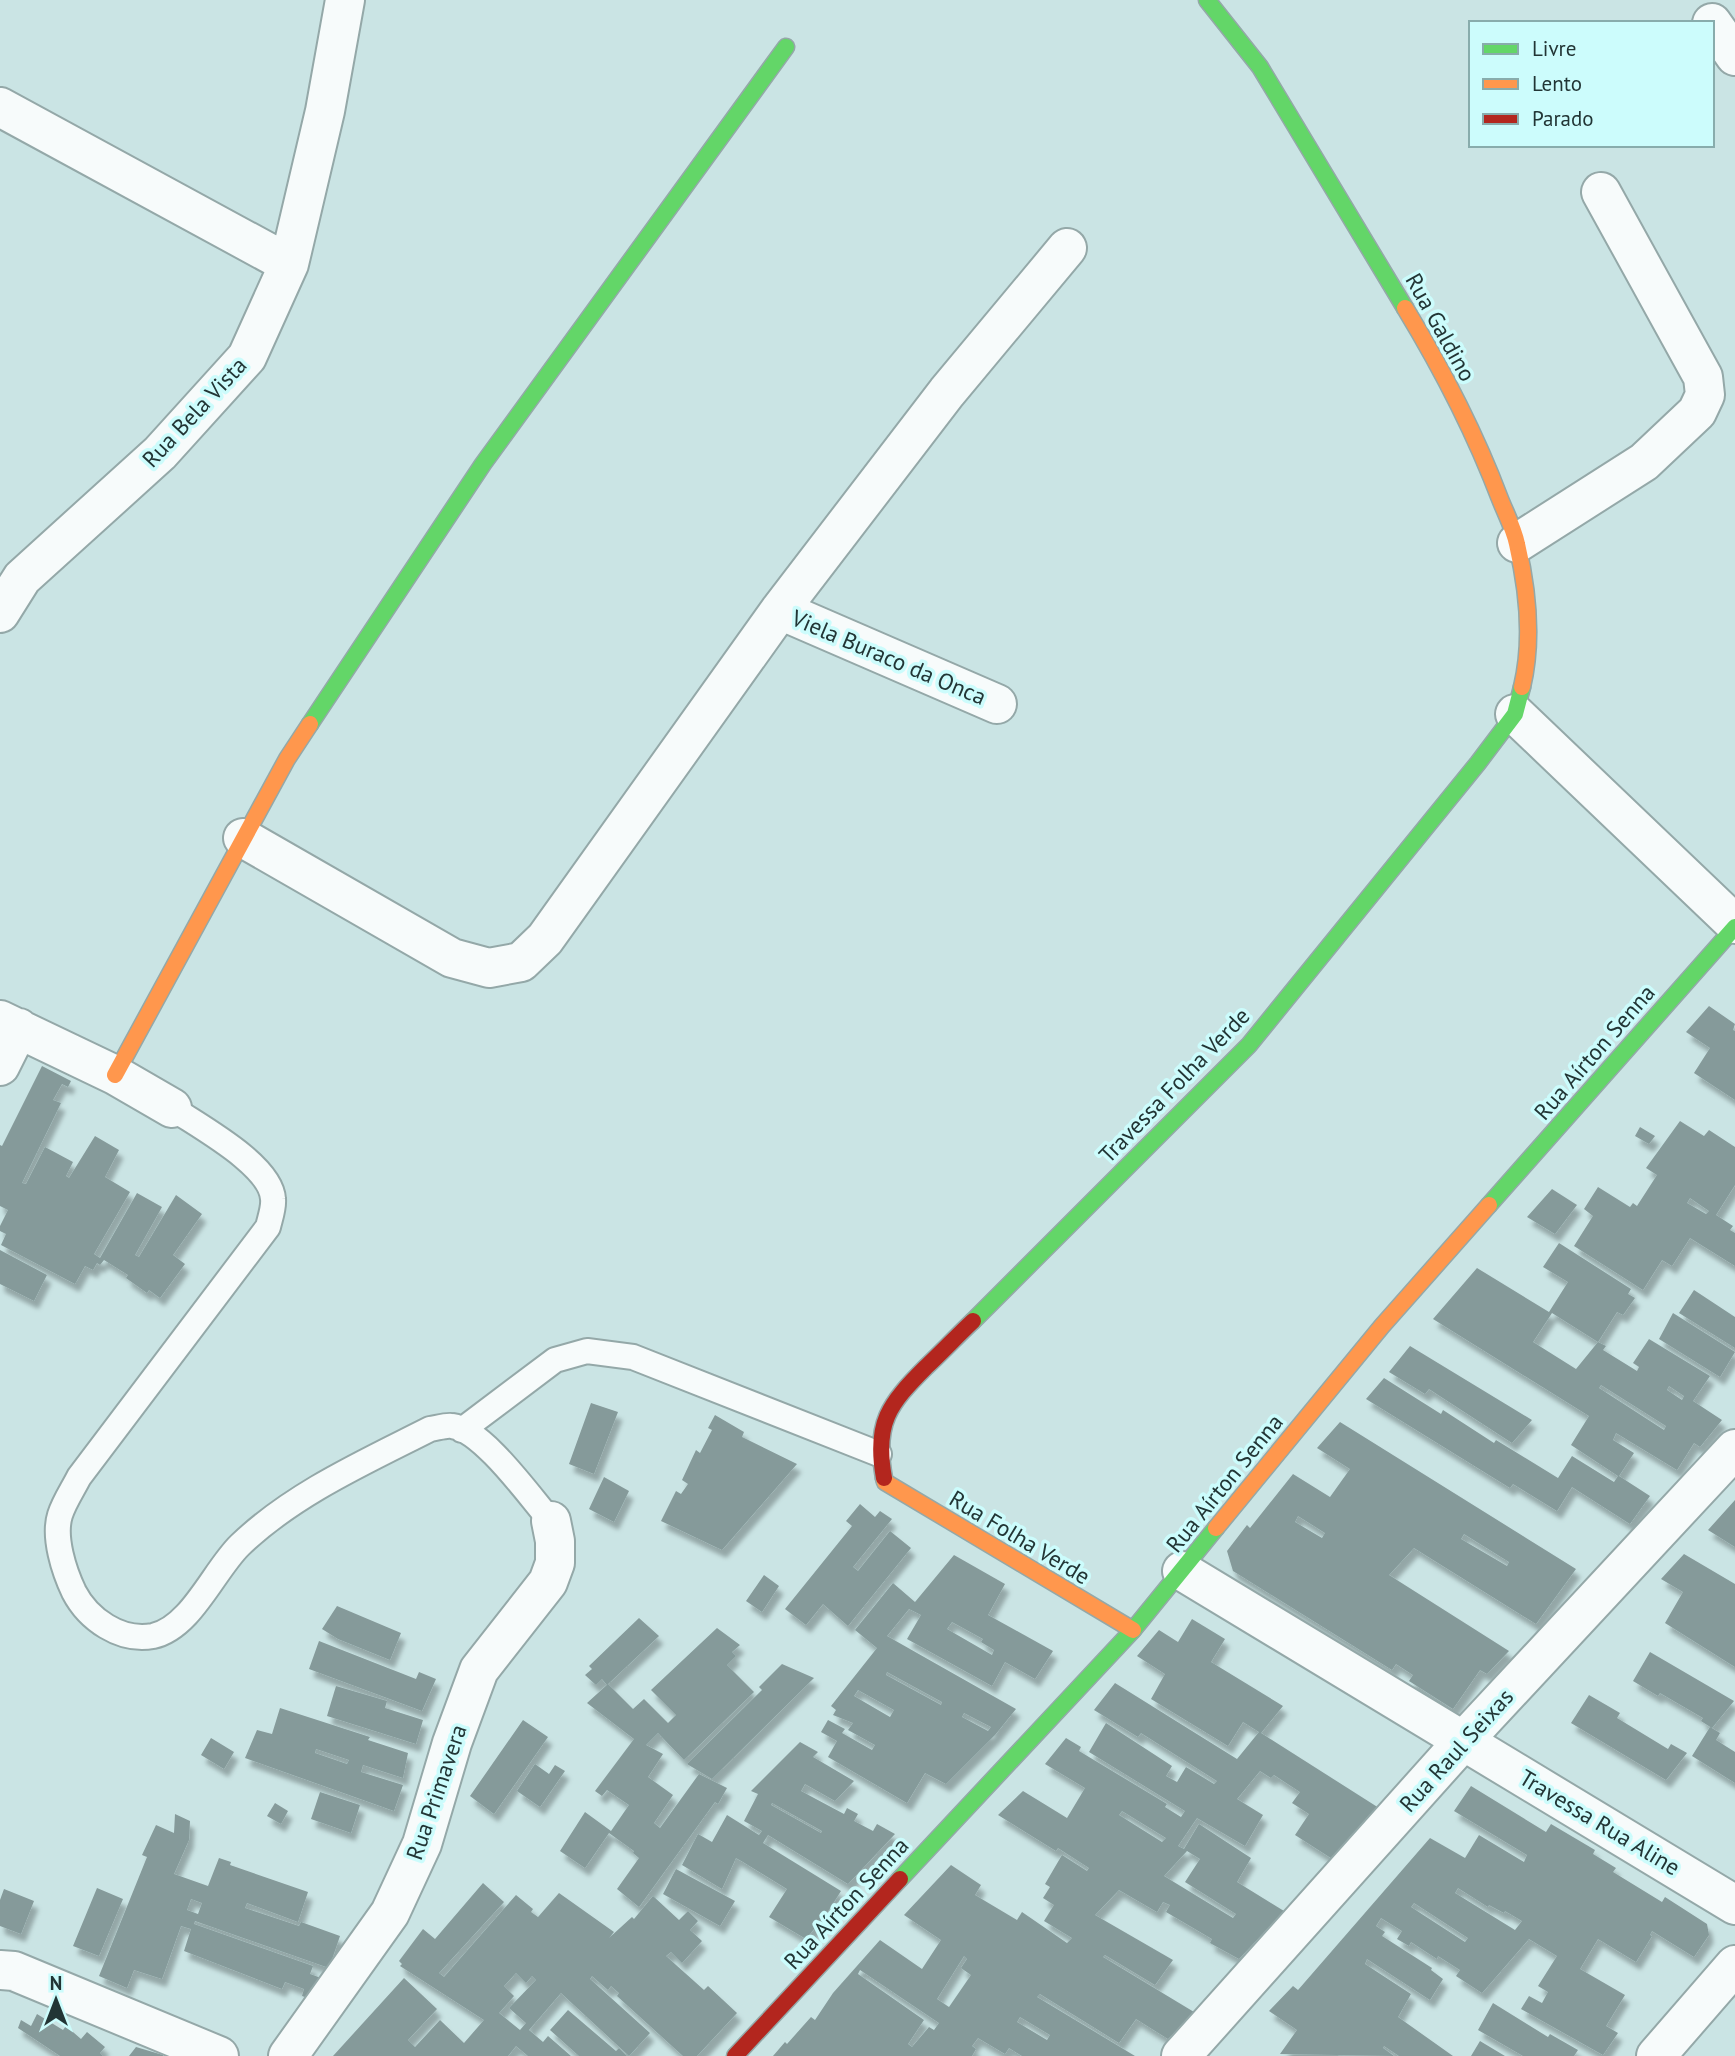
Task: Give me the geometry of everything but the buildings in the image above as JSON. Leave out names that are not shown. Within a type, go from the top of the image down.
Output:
[{"type":"street","name":"Rua Bela Vista","points":[[0,613],[22,578],[160,453],[247,358],[289,264],[325,111],[345,0]]},
{"type":"street","name":"Rua Galdino","points":[[1207,0],[1260,68],[1355,222],[1426,343],[1485,459],[1517,543],[1530,621],[1528,662],[1515,714]]},
{"type":"street","points":[[1698,0],[1711,21]]},
{"type":"street","points":[[1714,26],[1735,56]]},
{"type":"street","points":[[115,1075],[287,759],[483,464],[786,47]]},
{"type":"street","points":[[0,107],[289,264]]},
{"type":"street","points":[[1517,543],[1644,462],[1697,412],[1705,395],[1703,377],[1601,192]]},
{"type":"street","points":[[243,838],[452,958],[489,968],[521,962],[545,939],[780,610],[947,392],[1067,248]]},
{"type":"street","name":"Viela Buraco da Onca","points":[[780,610],[997,704]]},
{"type":"street","points":[[1515,714],[1735,925]]},
{"type":"street","name":"Travessa Folha Verde","points":[[885,1482],[879,1454],[884,1422],[897,1396],[1249,1045],[1515,714]]},
{"type":"street","name":"Rua Aírton Senna","points":[[735,2056],[1133,1630],[1382,1326],[1735,925]]},
{"type":"street","points":[[0,1066],[9,1024],[115,1075],[172,1108]]},
{"type":"street","name":"Rua Raul Seixas","points":[[1181,2056],[1464,1740],[1735,1449]]},
{"type":"street","name":"Rua Folha Verde","points":[[885,1482],[1133,1630]]},
{"type":"street","name":"Rua Primavera","points":[[288,2056],[390,1913],[422,1844],[452,1743],[479,1670],[548,1581],[555,1563],[551,1521]]},
{"type":"street","name":"Travessa Rua Aline","points":[[1182,1571],[1735,1905]]},
{"type":"street","points":[[1657,2056],[1735,1965]]},
{"type":"street","points":[[0,1970],[14,1971],[219,2056]]},
{"type":"lane","points":[[172,1108],[250,1161],[267,1180],[273,1200],[268,1227],[79,1477],[59,1516],[59,1549],[80,1604],[102,1625],[125,1634],[153,1636],[180,1622],[238,1548],[268,1521],[314,1491],[430,1429],[452,1426],[485,1444],[551,1521]]},
{"type":"lane","points":[[461,1430],[555,1360],[587,1351],[633,1357],[879,1454]]},
{"type":"traffic: fast","points":[[1207,0],[1260,67],[1405,308]]},
{"type":"traffic: fast","points":[[310,724],[483,464],[786,47]]},
{"type":"traffic: fast","points":[[973,1321],[1249,1045],[1478,763],[1515,714],[1522,687]]},
{"type":"traffic: fast","points":[[1489,1205],[1735,927]]},
{"type":"traffic: fast","points":[[900,1879],[1133,1630],[1216,1528]]},
{"type":"traffic: slow","points":[[1405,308],[1469,426],[1514,533],[1528,616],[1522,687]]},
{"type":"traffic: slow","points":[[115,1075],[287,759],[310,724]]},
{"type":"traffic: slow","points":[[1216,1528],[1382,1326],[1489,1205]]},
{"type":"traffic: slow","points":[[884,1478],[885,1482],[1133,1630]]},
{"type":"traffic: jam","points":[[884,1478],[881,1443],[887,1416],[902,1392],[973,1321]]},
{"type":"traffic: jam","points":[[735,2056],[900,1879]]}]
